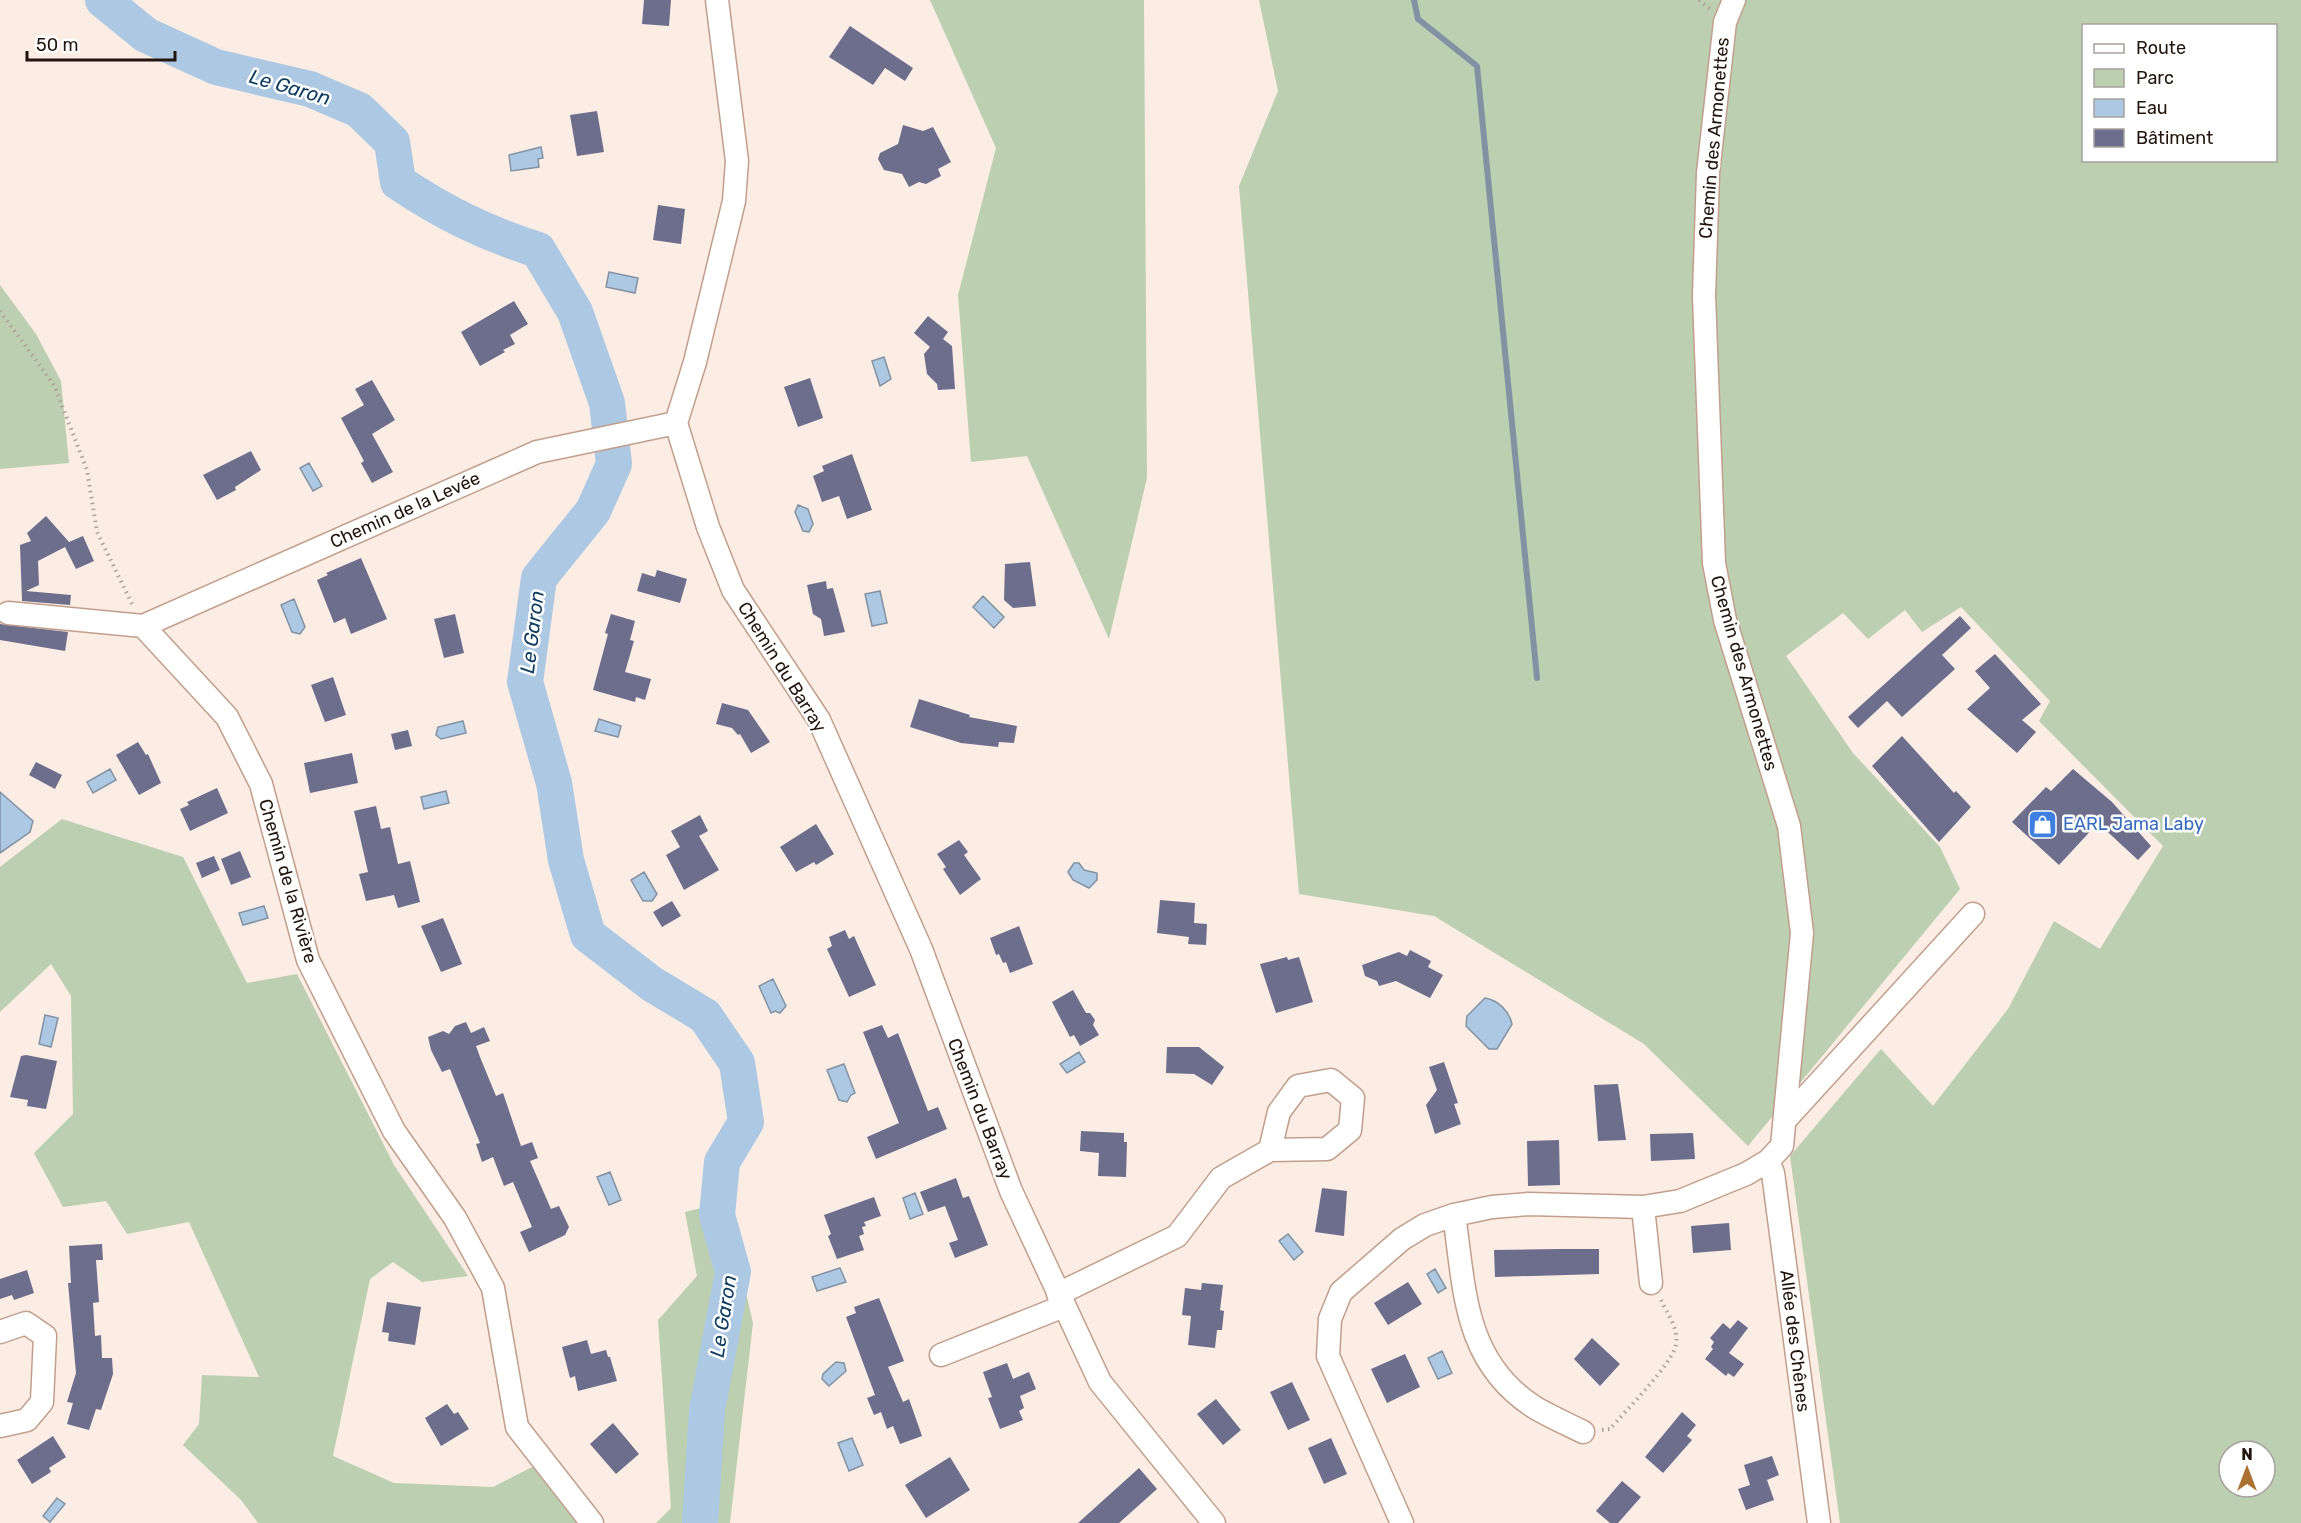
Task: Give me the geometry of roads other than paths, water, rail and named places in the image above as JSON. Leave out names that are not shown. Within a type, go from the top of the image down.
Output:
[{"type":"street","points":[[676,423],[695,362],[734,201],[737,161],[717,0]]},
{"type":"street","name":"Chemin des Armonettes","points":[[1734,0],[1725,22],[1708,173],[1704,296],[1714,563],[1728,631],[1789,826],[1802,933],[1782,1146],[1768,1161]]},
{"type":"street","name":"Chemin de la Levée","points":[[143,626],[537,452],[613,438],[676,423]]},
{"type":"street","name":"Chemin du Barray","points":[[676,423],[720,562],[733,590],[819,720],[921,950],[1011,1191],[1100,1382],[1205,1520]]},
{"type":"street","points":[[8,613],[143,626]]},
{"type":"street","name":"Chemin de la Rivière","points":[[143,626],[227,717],[256,775],[308,960],[394,1131],[455,1218],[493,1288],[517,1428],[592,1523]]},
{"type":"street","points":[[1785,1120],[1973,914]]},
{"type":"street","points":[[941,1355],[1061,1300],[1177,1236],[1221,1178],[1269,1150]]},
{"type":"street","points":[[1402,1523],[1328,1356],[1330,1319],[1341,1292],[1402,1239],[1425,1225],[1454,1215],[1492,1207],[1529,1204],[1643,1207],[1680,1201],[1746,1174],[1768,1161]]},
{"type":"street","name":"Allée des Chênes","points":[[1768,1161],[1773,1173],[1819,1523]]},
{"type":"street","points":[[1643,1207],[1651,1283]]},
{"type":"street","points":[[1454,1215],[1466,1303],[1474,1336],[1491,1368],[1533,1406],[1583,1432]]},
{"type":"street","points":[[0,1332],[27,1323],[45,1336],[42,1402],[27,1420],[0,1426]]},
{"type":"water","points":[[541,147],[543,158],[538,159],[539,167],[511,171],[509,155]]},
{"type":"water","points":[[609,272],[638,278],[635,293],[606,287]]},
{"type":"water","points":[[884,357],[891,379],[880,386],[872,361]]},
{"type":"water","points":[[309,463],[322,486],[313,491],[300,468]]},
{"type":"water","points":[[798,505],[808,509],[813,524],[809,532],[803,531],[795,512]]},
{"type":"water","points":[[880,591],[887,623],[872,626],[865,594]]},
{"type":"water","points":[[983,596],[1004,617],[994,628],[973,607]]},
{"type":"water","points":[[294,599],[305,627],[300,634],[292,632],[281,605]]},
{"type":"water","points":[[599,719],[621,726],[618,737],[595,731]]},
{"type":"water","points":[[463,721],[466,733],[441,739],[436,735],[438,727]]},
{"type":"water","points":[[110,769],[116,780],[93,793],[87,782]]},
{"type":"water","points":[[446,791],[449,803],[424,809],[421,797]]},
{"type":"water","points":[[0,792],[33,821],[30,832],[0,853]]},
{"type":"water","points":[[1074,863],[1079,863],[1084,870],[1097,873],[1097,880],[1089,888],[1073,880],[1068,872]]},
{"type":"water","points":[[644,872],[657,894],[652,901],[643,901],[631,880]]},
{"type":"water","points":[[264,906],[268,918],[243,925],[239,913]]},
{"type":"water","points":[[773,979],[786,1006],[780,1013],[775,1011],[771,1013],[759,986]]},
{"type":"water","points":[[1485,998],[1502,1007],[1512,1024],[1497,1049],[1489,1049],[1466,1026],[1467,1016]]},
{"type":"water","points":[[45,1015],[58,1018],[51,1047],[39,1044]]},
{"type":"water","points":[[1079,1052],[1085,1062],[1067,1073],[1060,1064]]},
{"type":"water","points":[[844,1064],[855,1093],[847,1102],[839,1100],[827,1070]]},
{"type":"water","points":[[610,1172],[621,1200],[609,1205],[597,1177]]},
{"type":"water","points":[[915,1193],[923,1214],[910,1219],[903,1198]]},
{"type":"water","points":[[1288,1234],[1303,1252],[1294,1260],[1279,1241]]},
{"type":"water","points":[[840,1268],[846,1282],[817,1291],[812,1277]]},
{"type":"water","points":[[1435,1269],[1446,1288],[1438,1293],[1427,1274]]},
{"type":"water","points":[[1442,1351],[1452,1373],[1438,1379],[1428,1358]]},
{"type":"water","points":[[836,1362],[844,1363],[846,1371],[829,1386],[822,1379],[823,1374]]},
{"type":"water","points":[[852,1438],[863,1465],[849,1471],[838,1443]]},
{"type":"water","points":[[57,1498],[65,1504],[50,1522],[43,1516]]},
{"type":"waterway","name":"Le Garon","points":[[103,0],[146,35],[216,67],[310,89],[359,110],[392,142],[398,182],[465,221],[500,237],[538,250],[575,312],[607,403],[614,464],[593,511],[539,578],[525,682],[554,783],[566,860],[588,935],[652,984],[705,1016],[737,1063],[746,1122],[722,1162],[717,1215],[733,1272],[707,1410],[700,1523]]},
{"type":"waterway","points":[[1414,0],[1418,19],[1477,66],[1537,678]]},
{"type":"place","name":"EARL Jama Laby","points":[[2042,824]]}]
